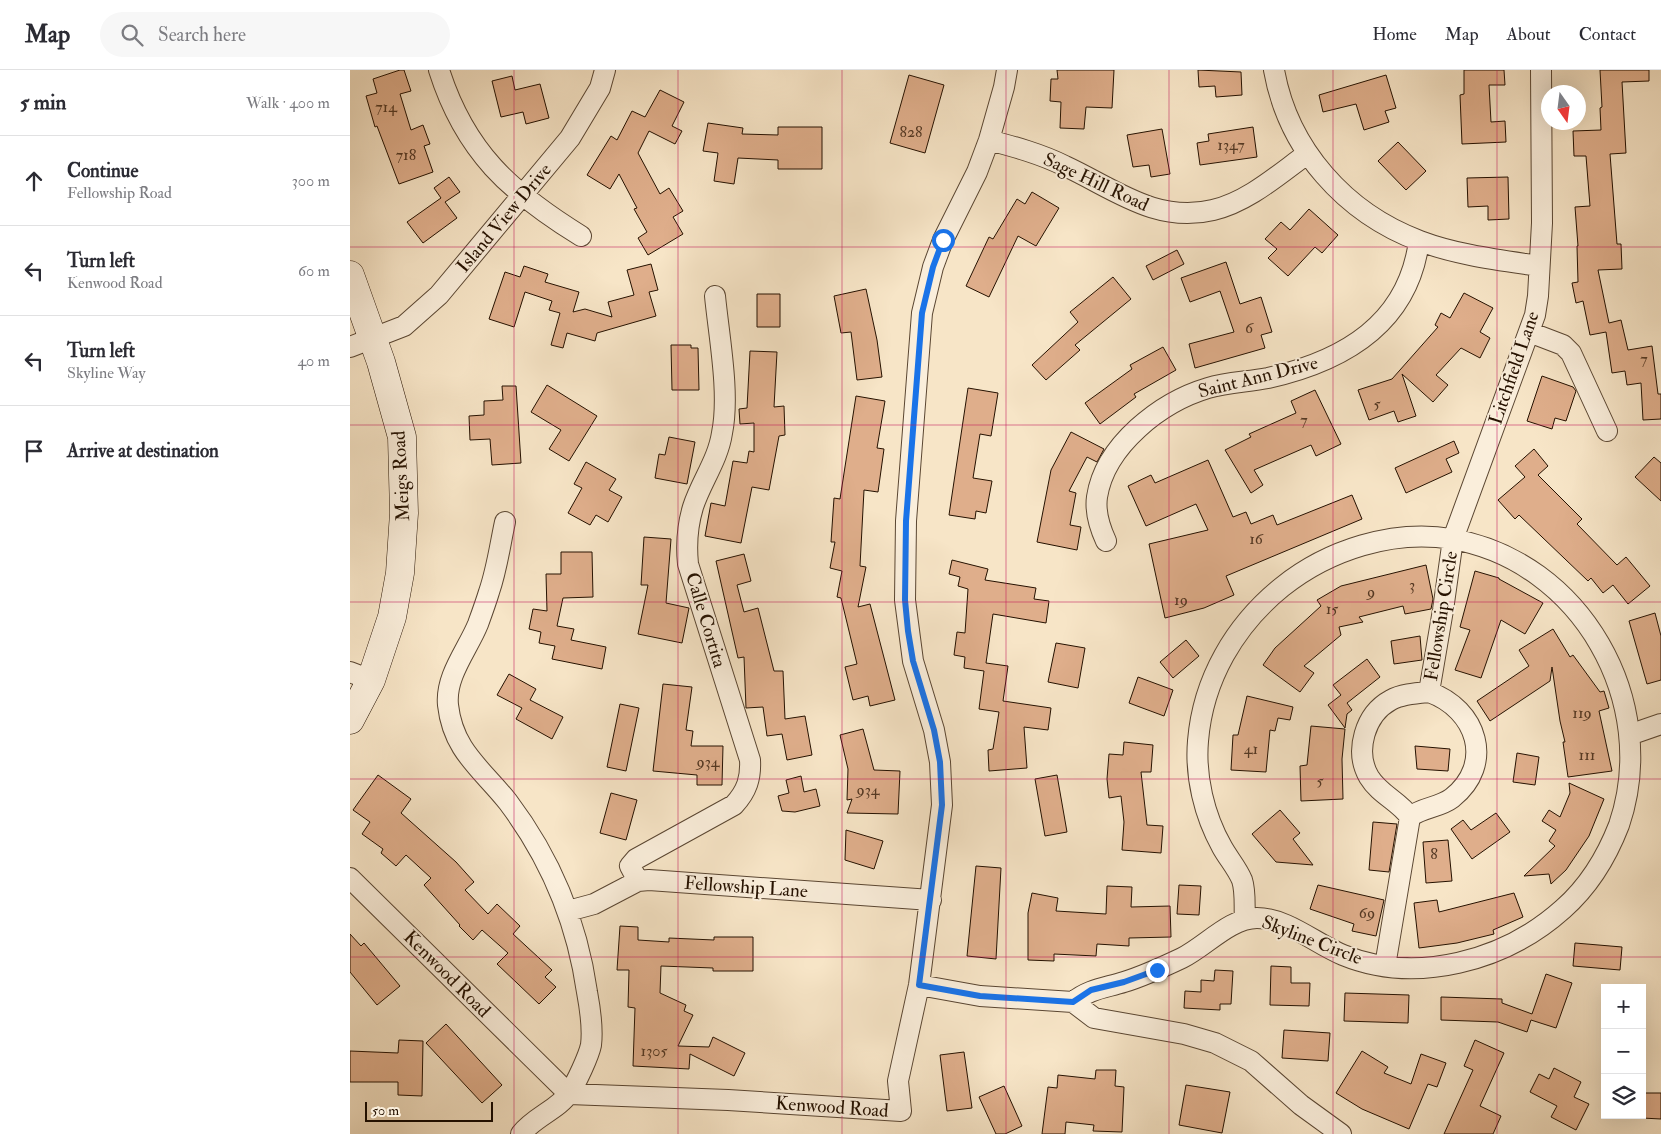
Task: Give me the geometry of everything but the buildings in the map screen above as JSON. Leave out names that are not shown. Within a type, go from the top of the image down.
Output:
[{"type":"main road","name":"Meigs Road","points":[[350,275],[361,342],[402,438],[404,513],[400,573],[392,617],[360,676],[350,720]]},
{"type":"street","points":[[439,70],[456,114],[471,141],[490,166],[539,210],[581,236]]},
{"type":"street","name":"Island View Drive","points":[[361,342],[404,326],[439,295],[552,161],[581,121],[600,88],[605,70]]},
{"type":"street","points":[[1006,70],[1004,87],[989,140],[977,172],[943,240],[926,294],[907,501],[905,600],[913,661],[934,730],[940,762],[942,805],[919,985],[980,996],[1073,1002],[1091,990],[1124,982],[1157,970],[1188,955],[1235,922],[1245,919]]},
{"type":"street","points":[[1274,70],[1285,111],[1307,154],[1332,185],[1355,206],[1378,222],[1419,241],[1446,250],[1539,266]]},
{"type":"street","name":"Litchfield Lane","points":[[1453,539],[1529,332],[1538,296],[1542,223],[1541,70]]},
{"type":"street","name":"Sage Hill Road","points":[[989,140],[1028,151],[1056,162],[1125,199],[1170,213],[1190,214],[1214,210],[1236,202],[1307,154]]},
{"type":"street","name":"Saint Ann Drive","points":[[1106,541],[1099,519],[1097,497],[1106,469],[1134,431],[1160,410],[1184,396],[1210,387],[1267,378],[1300,369],[1330,358],[1365,337],[1382,324],[1396,305],[1416,266],[1419,241]]},
{"type":"street","name":"Calle Cortita","points":[[638,881],[630,866],[636,859],[734,805],[741,797],[749,780],[750,760],[688,564],[686,541],[693,508],[719,449],[723,432],[724,406],[715,296]]},
{"type":"street","points":[[1529,332],[1562,345],[1571,352],[1607,431]]},
{"type":"street","points":[[505,522],[490,590],[450,688],[448,703],[452,725],[461,747],[469,760],[503,796],[553,874],[568,911],[584,966],[591,1045],[569,1094],[552,1109],[530,1123],[521,1134]]},
{"type":"street","name":"Skyline Circle","points":[[1407,537],[1453,539],[1496,552],[1523,565],[1551,584],[1576,608],[1602,644],[1618,674],[1632,734],[1631,780],[1625,808],[1605,856],[1586,884],[1565,907],[1519,941],[1488,955],[1444,966],[1413,968],[1385,966],[1360,961],[1283,925],[1263,918],[1245,919],[1244,886],[1241,877],[1220,843],[1208,814],[1198,764],[1201,712],[1206,693],[1224,655],[1246,622],[1269,598],[1294,578],[1322,561],[1375,542],[1407,537]]},
{"type":"street","name":"Fellowship Circle","points":[[1429,692],[1444,610],[1453,539]]},
{"type":"street","name":"Fellowship Circle","points":[[1429,692],[1453,704],[1466,718],[1474,734],[1475,761],[1469,779],[1451,799],[1416,812],[1410,817],[1403,806],[1380,791],[1369,776],[1363,759],[1363,741],[1368,724],[1386,703],[1393,698],[1429,692]]},
{"type":"street","points":[[1632,734],[1661,724]]},
{"type":"street","points":[[1385,966],[1410,817]]},
{"type":"street","name":"Kenwood Road","points":[[350,878],[569,1094],[728,1100],[902,1111],[898,1081],[919,985]]},
{"type":"street","name":"Fellowship Lane","points":[[568,911],[594,904],[638,881],[649,880],[931,900]]},
{"type":"street","points":[[1073,1002],[1086,1014],[1094,1018],[1184,1034],[1215,1043],[1250,1061],[1301,1105],[1341,1134]]},
{"type":"route","points":[[943,240],[933,267],[922,313],[906,521],[905,600],[908,631],[913,661],[934,730],[940,762],[942,805],[919,985],[980,996],[1073,1002],[1091,990],[1124,982],[1157,970]]}]
